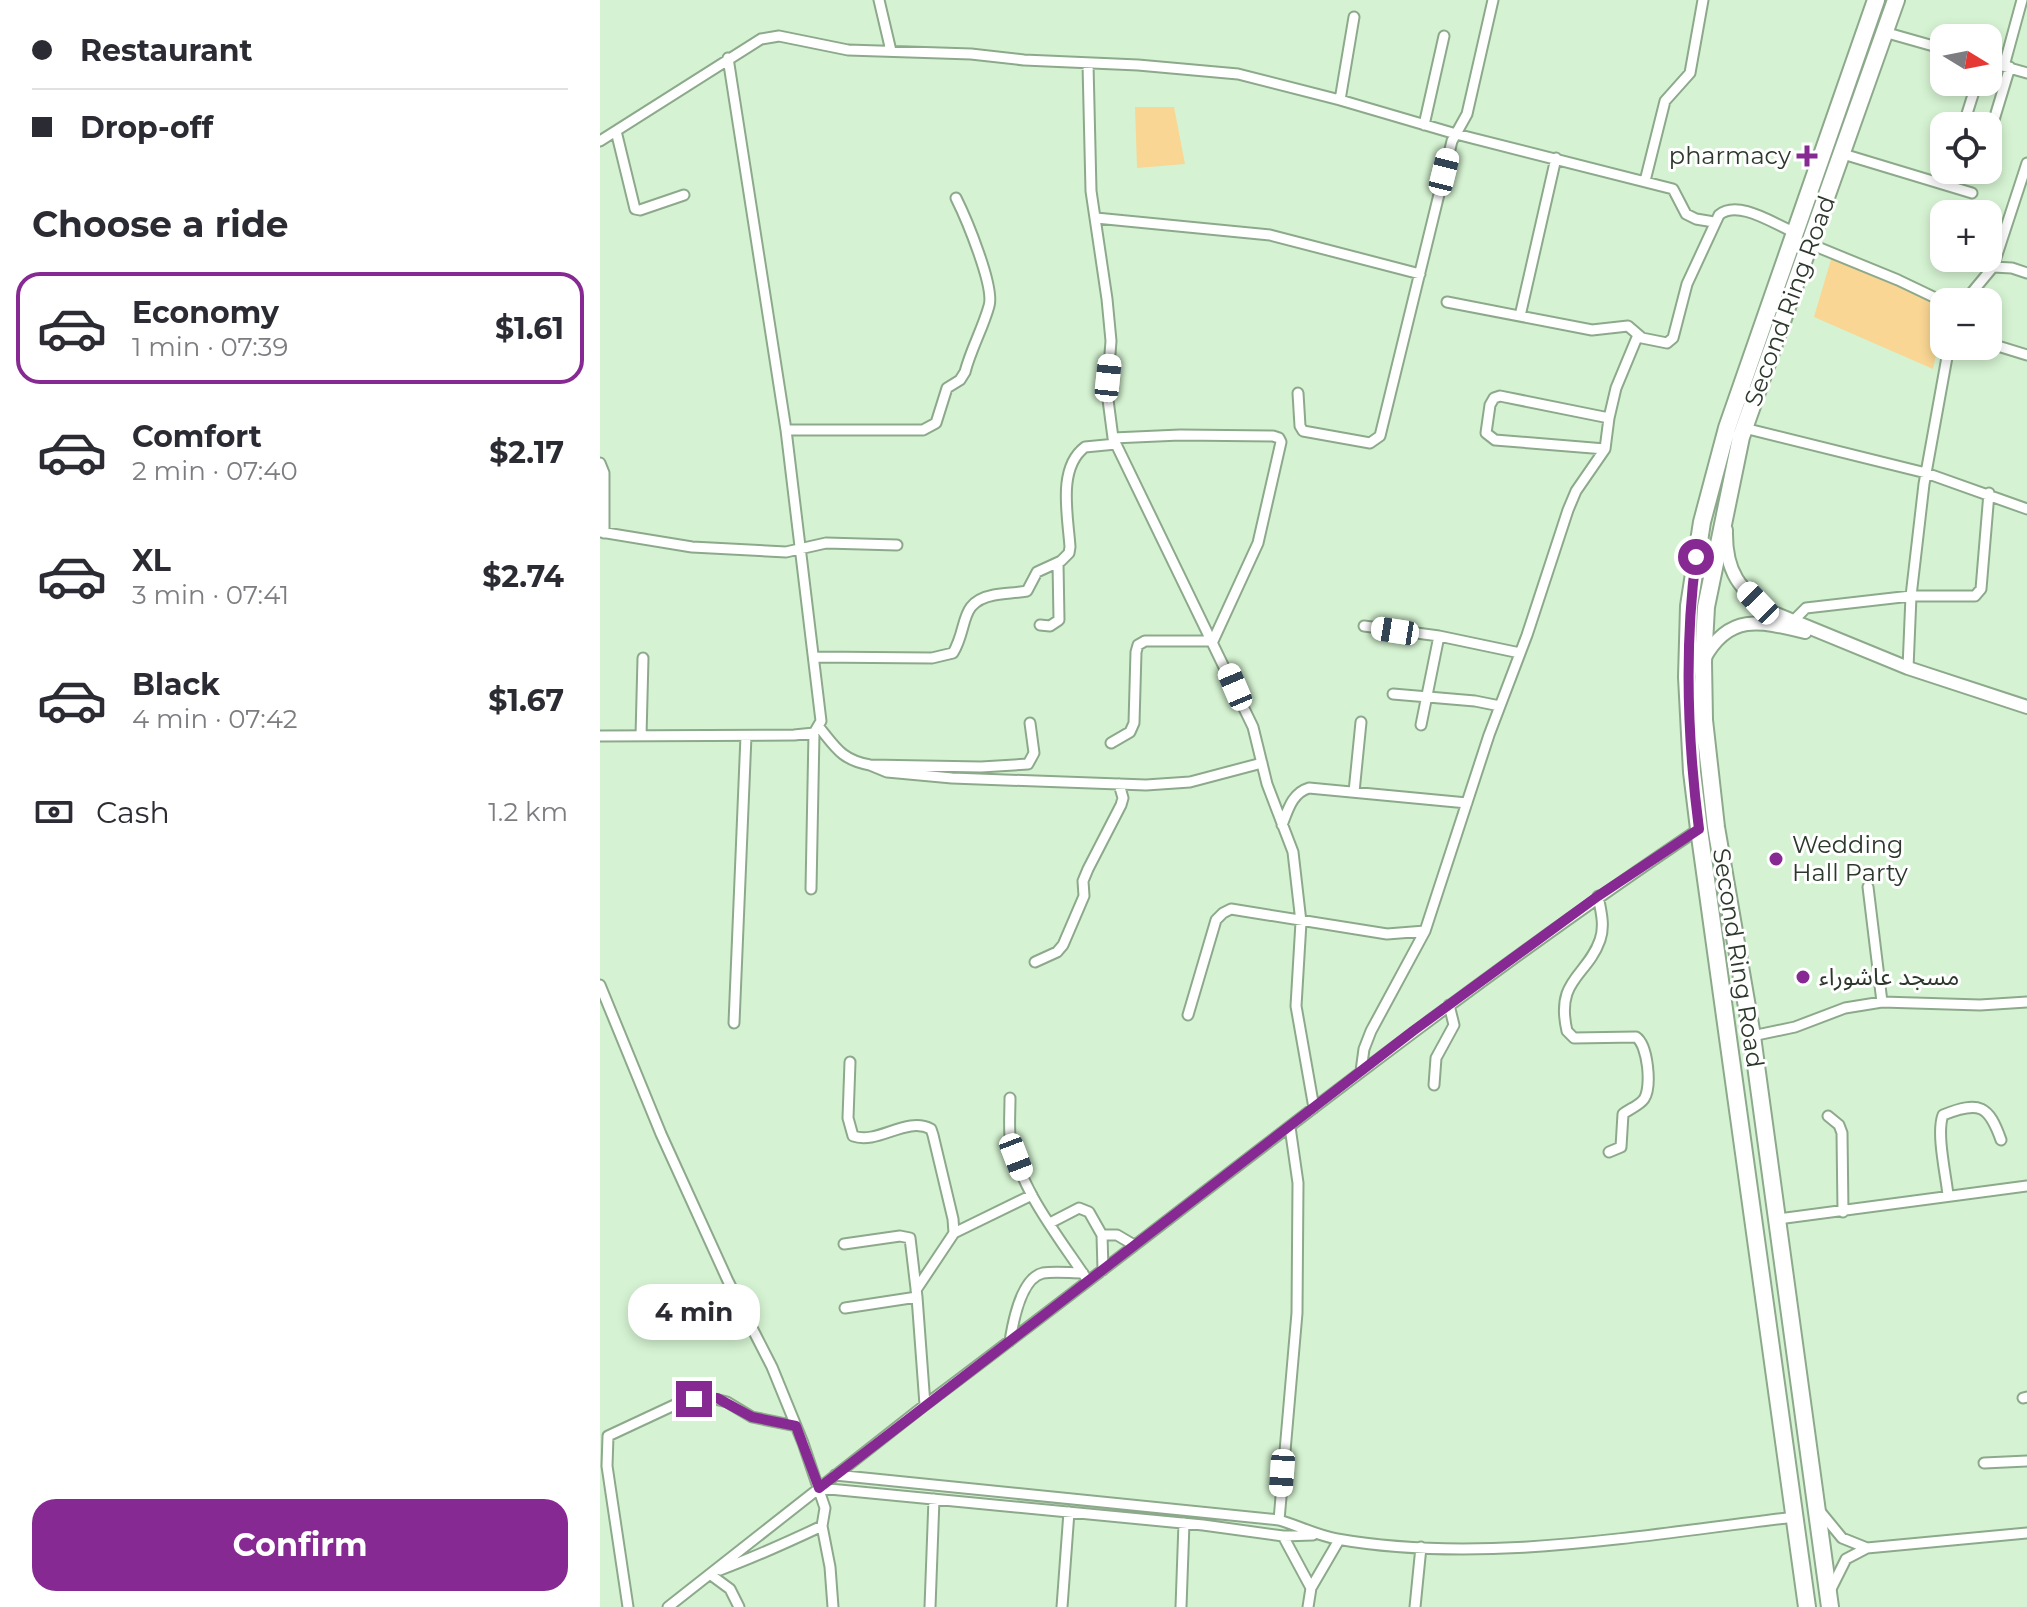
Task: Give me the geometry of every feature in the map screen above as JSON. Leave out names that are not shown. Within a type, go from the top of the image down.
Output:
[{"type":"highway","name":"Second Ring Road","points":[[1807,1607],[1692,772],[1687,677],[1689,606],[1702,522],[1727,428],[1876,0]]},
{"type":"highway","name":"Second Ring Road","points":[[1830,1601],[1752,1036],[1727,900],[1708,768],[1703,662],[1706,607],[1744,428],[1896,0]]},
{"type":"highway","points":[[1755,1232],[1764,1257],[1774,1255],[1778,1219]]},
{"type":"highway","points":[[1775,1384],[1776,1351],[1780,1344],[1786,1345],[1791,1356],[1819,1510]]},
{"type":"street","points":[[879,0],[891,51]]},
{"type":"street","points":[[1298,393],[1303,431],[1370,443],[1376,441],[1383,429],[1456,134],[1467,114],[1493,0]]},
{"type":"street","points":[[1645,181],[1665,101],[1690,73],[1703,0]]},
{"type":"street","points":[[1995,112],[2022,0]]},
{"type":"street","points":[[1340,100],[1354,17]]},
{"type":"street","points":[[1884,32],[1930,45]]},
{"type":"street","points":[[600,141],[728,58],[761,39],[779,36],[835,49],[971,54],[1238,74],[1673,189],[1686,214],[1714,222]]},
{"type":"street","points":[[1424,125],[1444,36]]},
{"type":"street","points":[[728,58],[786,430],[821,714],[817,730],[811,889]]},
{"type":"street","points":[[1088,64],[1091,191],[1111,341],[1107,392],[1114,441],[1253,727],[1262,763],[1293,852],[1301,922],[1296,1006],[1314,1108]]},
{"type":"street","points":[[2002,65],[2027,73]]},
{"type":"street","points":[[616,131],[635,209],[684,195]]},
{"type":"street","points":[[1843,154],[1972,193]]},
{"type":"street","points":[[1520,316],[1556,158]]},
{"type":"street","points":[[2002,239],[2027,163]]},
{"type":"street","points":[[786,430],[923,430],[936,423],[947,388],[960,380],[965,372],[990,304],[990,290],[974,236],[956,198]]},
{"type":"street","points":[[1447,302],[1592,330],[1628,326],[1638,335],[1667,343],[1673,338],[1687,284],[1714,222],[1725,209],[1737,209],[1794,232]]},
{"type":"street","points":[[1096,218],[1270,235],[1420,274]]},
{"type":"street","points":[[1810,244],[1930,295]]},
{"type":"street","points":[[2002,267],[2027,273]]},
{"type":"street","points":[[1976,288],[1989,272]]},
{"type":"street","points":[[1361,1071],[1364,1049],[1371,1031],[1425,931],[1576,491],[1605,449],[1616,388],[1638,335]]},
{"type":"street","points":[[2002,347],[2027,355]]},
{"type":"street","points":[[1908,668],[1911,596],[1926,473],[1946,360]]},
{"type":"street","points":[[1605,449],[1495,440],[1486,433],[1490,405],[1494,398],[1500,396],[1609,418]]},
{"type":"street","points":[[1744,428],[1926,473],[2027,509]]},
{"type":"street","points":[[814,657],[932,658],[953,653],[975,600],[1027,591],[1037,572],[1065,558],[1070,547],[1067,478],[1070,464],[1085,447],[1180,435],[1273,436],[1281,442],[1258,543],[1213,641]]},
{"type":"street","points":[[600,463],[604,473],[602,532],[692,547],[786,552],[826,543],[897,545]]},
{"type":"street","points":[[1793,621],[1806,608],[1911,596],[1969,598],[1979,594],[1989,493]]},
{"type":"street","points":[[1727,505],[1729,565],[1735,579],[1758,603],[1793,621],[1844,639],[1908,668],[2027,707]]},
{"type":"street","points":[[1040,625],[1056,624],[1059,620],[1058,563]]},
{"type":"street","points":[[1703,662],[1716,638],[1735,625],[1753,623],[1829,639],[2027,715]]},
{"type":"street","points":[[1364,626],[1439,636],[1520,653]]},
{"type":"street","points":[[1421,725],[1439,636]]},
{"type":"street","points":[[1111,743],[1130,732],[1134,723],[1138,645],[1145,641],[1213,641]]},
{"type":"street","points":[[641,736],[643,658]]},
{"type":"street","points":[[1393,694],[1500,706]]},
{"type":"street","points":[[1354,792],[1361,722]]},
{"type":"street","points":[[600,736],[746,736],[817,730],[844,757],[854,762],[981,767],[1028,764],[1034,753],[1030,723]]},
{"type":"street","points":[[734,1023],[746,736]]},
{"type":"street","points":[[870,765],[887,772],[952,778],[1119,784],[1190,782],[1262,763]]},
{"type":"street","points":[[1035,962],[1057,952],[1063,945],[1084,896],[1083,881],[1121,805],[1119,784]]},
{"type":"street","points":[[1282,825],[1293,798],[1301,790],[1309,788],[1467,803]]},
{"type":"street","points":[[668,1607],[1010,1341],[1086,1277],[1103,1270],[1361,1071],[1598,896],[1699,829]]},
{"type":"street","points":[[1868,887],[1882,1002]]},
{"type":"street","points":[[1598,896],[1602,914],[1601,939],[1572,980],[1564,1011],[1567,1031],[1574,1038],[1636,1037],[1644,1045],[1646,1055],[1646,1095],[1642,1102],[1623,1114],[1621,1147],[1609,1152]]},
{"type":"street","points":[[1188,1015],[1216,920],[1231,909],[1387,934],[1425,931]]},
{"type":"street","points":[[600,986],[661,1134],[715,1254],[772,1367],[796,1426],[825,1508],[822,1526],[830,1567],[833,1607]]},
{"type":"street","points":[[1752,1036],[1795,1027],[1845,1008],[1882,1002],[1980,1005],[2027,1002]]},
{"type":"street","points":[[1434,1085],[1436,1058],[1454,1025],[1449,1005]]},
{"type":"street","points":[[850,1062],[848,1118],[853,1136],[866,1138],[919,1125],[931,1129],[954,1233]]},
{"type":"street","points":[[1010,1098],[1010,1135],[1032,1195],[1086,1277]]},
{"type":"street","points":[[1948,1195],[1941,1132],[1943,1115],[1976,1108],[1986,1110],[1994,1118],[2001,1140]]},
{"type":"street","points":[[1828,1116],[1839,1125],[1842,1133],[1843,1212]]},
{"type":"street","points":[[1279,1520],[1297,1313],[1298,1183],[1290,1127]]},
{"type":"street","points":[[1778,1219],[2027,1186]]},
{"type":"street","points":[[845,1308],[917,1294],[954,1233],[1032,1195]]},
{"type":"street","points":[[1050,1223],[1079,1208],[1089,1212],[1102,1235],[1103,1270]]},
{"type":"street","points":[[1102,1235],[1117,1235],[1134,1245]]},
{"type":"street","points":[[844,1244],[906,1236],[911,1247],[917,1294],[925,1405]]},
{"type":"street","points":[[1010,1341],[1013,1318],[1027,1286],[1035,1277],[1043,1273],[1086,1277]]},
{"type":"street","points":[[628,1607],[607,1466],[608,1436],[683,1401],[707,1397],[727,1402],[752,1417],[796,1426]]},
{"type":"street","points":[[1984,1463],[2027,1461]]},
{"type":"street","points":[[835,1475],[1279,1520],[1339,1540],[1421,1547],[1508,1548],[1562,1544],[1795,1517]]},
{"type":"street","points":[[819,1488],[1184,1523],[1283,1536],[1317,1535]]},
{"type":"street","points":[[930,1607],[934,1499]]},
{"type":"street","points":[[1819,1510],[1842,1538],[1867,1548]]},
{"type":"street","points":[[1062,1607],[1069,1512]]},
{"type":"street","points":[[1181,1607],[1184,1523]]},
{"type":"street","points":[[712,1574],[778,1548],[822,1526]]},
{"type":"street","points":[[1830,1601],[1846,1559],[1867,1548],[2027,1533]]},
{"type":"street","points":[[1283,1536],[1311,1588]]},
{"type":"street","points":[[1308,1607],[1311,1588],[1339,1540]]},
{"type":"street","points":[[1415,1607],[1421,1547]]},
{"type":"street","points":[[712,1574],[730,1589],[739,1607]]},
{"type":"shaded area","points":[[1135,107],[1174,107],[1185,164],[1137,168]]},
{"type":"shaded area","points":[[1832,256],[1930,298],[1930,360],[1935,360],[1933,369],[1814,317]]},
{"type":"place","name":"pharmacy","points":[[1807,156]]},
{"type":"place","name":"Wedding Hall Party","points":[[1776,859]]},
{"type":"place","name":"مسجد عاشوراء","points":[[1803,977]]},
{"type":"route","points":[[694,1399],[717,1398],[752,1417],[796,1426],[819,1488],[1413,1031],[1598,896],[1699,829],[1692,772],[1687,677],[1689,606],[1696,557]]}]
